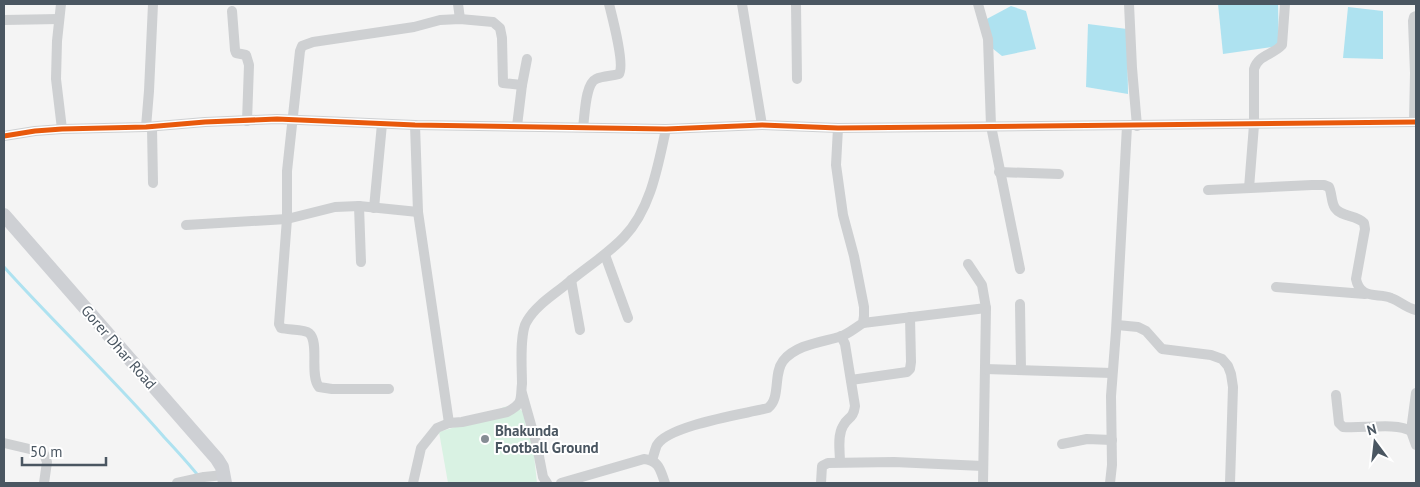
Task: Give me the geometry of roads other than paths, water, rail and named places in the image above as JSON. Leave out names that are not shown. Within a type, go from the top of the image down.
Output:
[{"type":"street","points":[[61,4],[57,41],[56,79],[62,129]]},
{"type":"street","points":[[153,4],[149,91],[149,127],[153,182]]},
{"type":"street","points":[[458,4],[460,19]]},
{"type":"street","points":[[583,127],[589,86],[596,79],[616,75],[621,72],[621,59],[609,4]]},
{"type":"street","points":[[742,4],[762,125]]},
{"type":"street","points":[[796,4],[797,79]]},
{"type":"street","points":[[978,4],[988,39],[991,126],[1020,270]]},
{"type":"street","points":[[1110,483],[1112,465],[1112,373],[1132,126],[1129,4]]},
{"type":"street","points":[[1249,188],[1254,125],[1255,63],[1282,46],[1284,4]]},
{"type":"street","points":[[232,11],[234,50],[236,53],[246,55],[249,65],[247,121]]},
{"type":"street","points":[[4,136],[62,129],[149,127],[205,122],[293,119],[415,125],[666,129],[762,125],[838,128],[1415,122],[1416,73],[1412,21],[1416,16]]},
{"type":"street","points":[[4,20],[59,19]]},
{"type":"street","points":[[389,389],[332,389],[319,387],[315,380],[310,334],[305,331],[281,328],[280,315],[287,219],[287,171],[302,46],[313,42],[414,27],[440,20],[460,19],[493,22],[500,28],[502,38],[503,83],[522,85]]},
{"type":"street","points":[[517,126],[527,59]]},
{"type":"street","points":[[374,208],[382,124]]},
{"type":"street","points":[[415,125],[418,212],[449,423]]},
{"type":"street","points":[[838,128],[836,165],[843,215],[854,256],[864,307],[863,323]]},
{"type":"street","points":[[413,483],[420,448],[437,428],[449,423],[507,412],[519,403],[521,392],[522,336],[525,323],[545,302],[605,255],[638,221],[653,182],[666,129]]},
{"type":"street","points":[[1000,172],[1059,174]]},
{"type":"street","points":[[1208,190],[1312,185],[1329,187],[1335,208],[1364,223],[1356,279],[1357,284],[1365,294]]},
{"type":"street","points":[[359,206],[361,262]]},
{"type":"street","points":[[186,225],[287,219],[335,207],[359,206],[418,212]]},
{"type":"street","name":"Gorer Dhar Road","points":[[4,216],[217,460],[222,467],[225,479]]},
{"type":"street","points":[[605,255],[628,318]]},
{"type":"street","points":[[968,264],[982,285],[986,308],[983,483]]},
{"type":"street","points":[[571,280],[580,330]]},
{"type":"street","points":[[1276,287],[1390,297],[1416,310]]},
{"type":"street","points":[[1020,304],[1021,370]]},
{"type":"street","points":[[652,460],[657,445],[673,433],[702,423],[768,408],[772,405],[777,374],[782,362],[788,356],[810,344],[841,336],[863,323],[986,308]]},
{"type":"street","points":[[851,380],[907,372],[910,369],[910,317]]},
{"type":"street","points":[[1117,325],[1138,327],[1146,331],[1162,349],[1211,355],[1222,359],[1228,366],[1232,374],[1233,388],[1230,483]]},
{"type":"street","points":[[840,462],[841,432],[843,426],[853,416],[855,406],[845,344],[841,336]]},
{"type":"street","points":[[985,369],[1112,373]]},
{"type":"street","points":[[521,392],[537,446],[543,477],[547,483]]},
{"type":"street","points":[[1416,393],[1411,431],[1416,445]]},
{"type":"street","points":[[1336,395],[1339,423],[1343,427],[1390,426],[1405,428],[1411,431]]},
{"type":"street","points":[[1062,444],[1087,439],[1112,440]]},
{"type":"street","points":[[4,443],[44,454],[47,462],[44,483]]},
{"type":"street","points":[[561,483],[644,459],[652,460],[657,464],[665,483]]},
{"type":"street","points":[[820,483],[822,466],[828,463],[894,462],[983,466]]},
{"type":"street","points":[[177,483],[204,477],[225,479]]},
{"type":"water","points":[[1218,4],[1278,4],[1279,46],[1223,54]]},
{"type":"water","points":[[1011,6],[1026,11],[1036,49],[1002,56],[987,44],[983,21]]},
{"type":"water","points":[[1348,7],[1383,11],[1383,59],[1343,58]]},
{"type":"water","points":[[1088,24],[1127,29],[1128,94],[1086,87]]},
{"type":"waterway","points":[[4,267],[125,394],[204,483]]},
{"type":"place","name":"Bhakunda Football Ground","points":[[485,439]]}]
